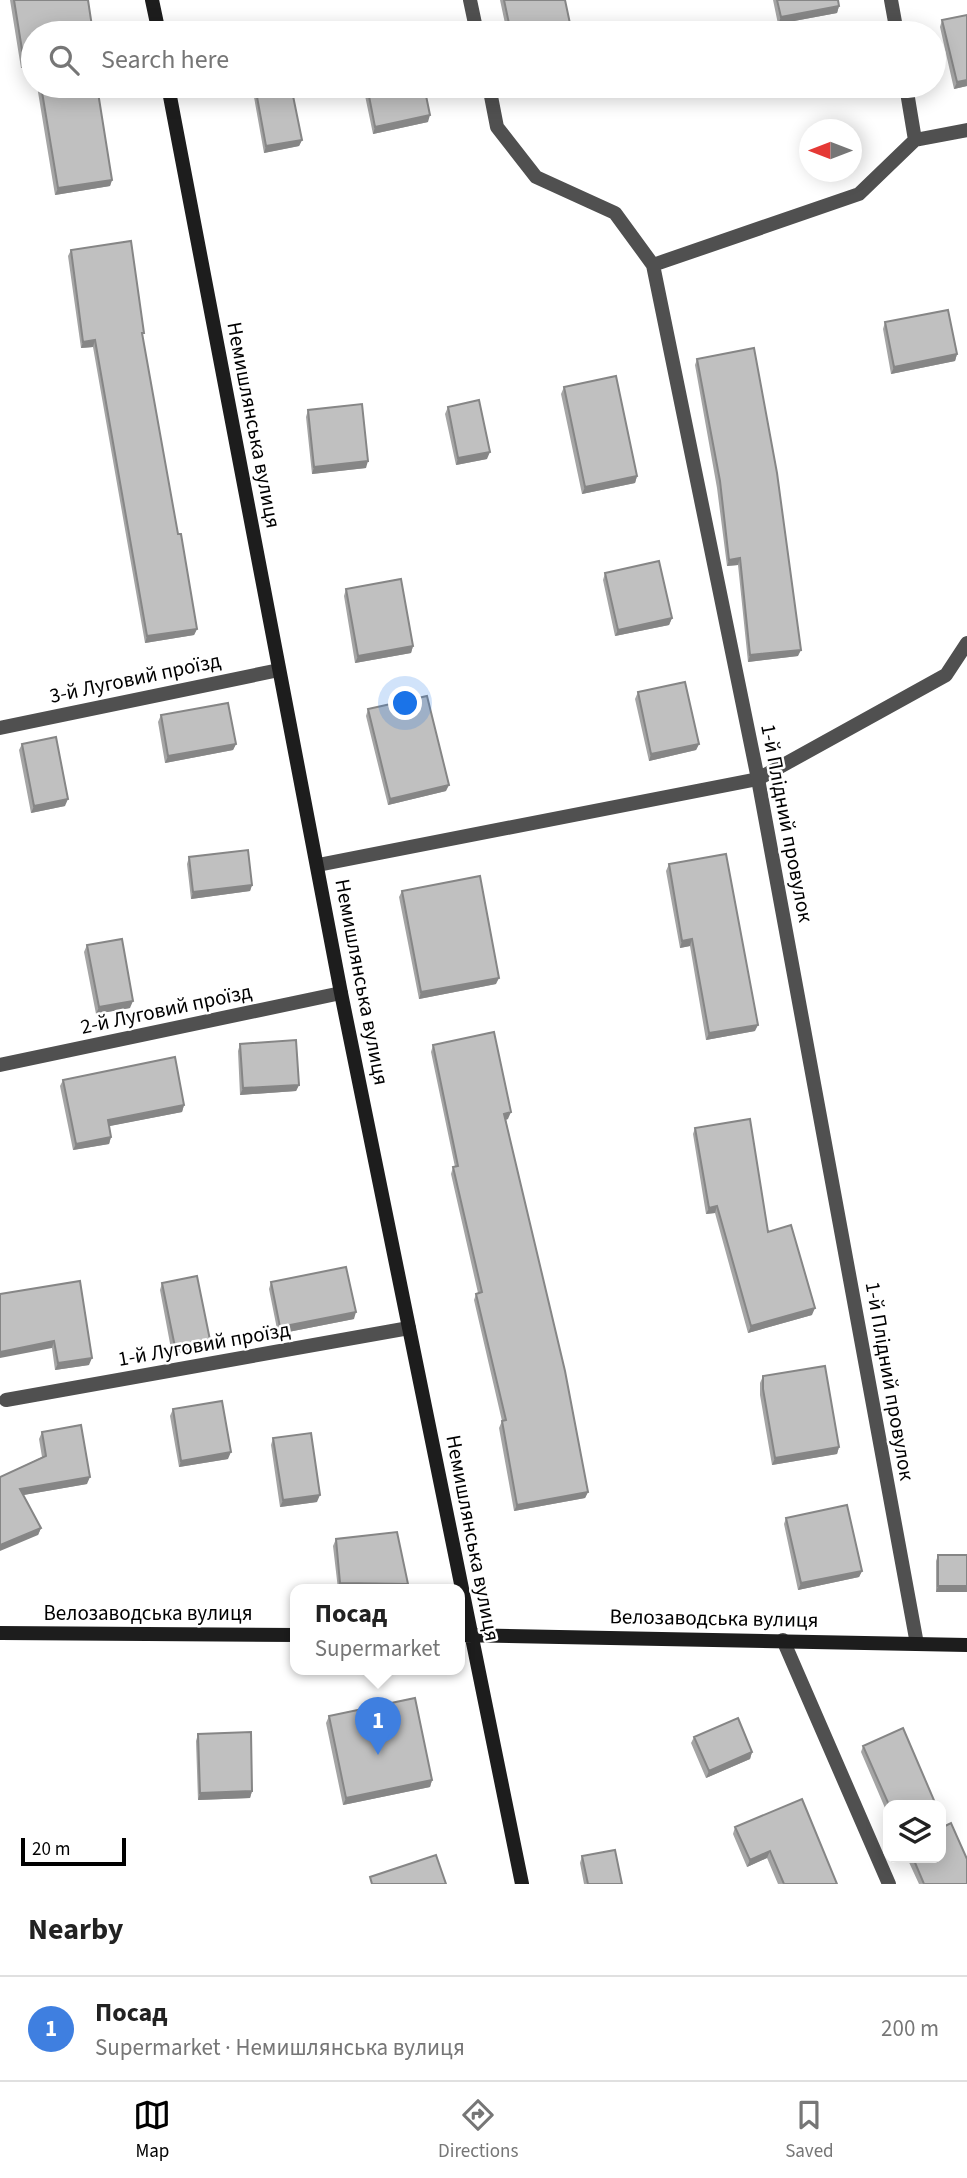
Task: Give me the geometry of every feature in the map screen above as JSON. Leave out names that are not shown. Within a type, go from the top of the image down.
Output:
[{"type":"street","points":[[152,0],[156,21]]},
{"type":"street","points":[[470,0],[474,21]]},
{"type":"street","points":[[891,0],[895,21]]},
{"type":"street","name":"Немишлянська вулиця","points":[[171,98],[456,1584]]},
{"type":"street","name":"1-й Плідний провулок","points":[[491,98],[497,127],[536,177],[615,213],[653,265],[758,779],[917,1644]]},
{"type":"street","points":[[908,98],[915,139]]},
{"type":"street","points":[[653,265],[859,194],[915,139],[967,130]]},
{"type":"street","points":[[318,865],[758,779],[946,675],[967,643]]},
{"type":"street","name":"3-й Луговий проїзд","points":[[0,728],[279,670]]},
{"type":"street","name":"2-й Луговий проїзд","points":[[0,1065],[341,993]]},
{"type":"street","name":"1-й Луговий проїзд","points":[[6,1400],[409,1328]]},
{"type":"street","name":"Велозаводська вулиця","points":[[0,1633],[290,1635]]},
{"type":"street","name":"Немишлянська вулиця","points":[[466,1636],[522,1884]]},
{"type":"street","name":"Велозаводська вулиця","points":[[466,1636],[967,1645]]},
{"type":"street","points":[[783,1640],[889,1884]]},
{"type":"building","points":[[14,0],[88,0],[91,21],[21,21],[21,43]]},
{"type":"building","points":[[504,0],[565,0],[569,21],[508,21]]},
{"type":"building","points":[[777,0],[838,0],[839,6],[781,17]]},
{"type":"building","points":[[967,15],[967,80],[957,82],[946,37],[946,21],[942,20]]},
{"type":"building","points":[[43,98],[99,98],[112,180],[58,188]]},
{"type":"building","points":[[257,98],[293,98],[302,140],[266,146]]},
{"type":"building","points":[[369,98],[426,98],[430,115],[375,127]]},
{"type":"building","points":[[131,241],[142,333],[197,629],[147,636],[95,340],[83,342],[71,250]]},
{"type":"building","points":[[948,310],[957,354],[894,367],[885,322]]},
{"type":"building","points":[[754,348],[777,473],[801,650],[750,655],[740,558],[729,560],[720,481],[697,359]]},
{"type":"building","points":[[616,376],[637,476],[585,487],[564,387]]},
{"type":"building","points":[[479,400],[490,452],[458,458],[448,407]]},
{"type":"building","points":[[362,404],[368,461],[314,467],[308,410]]},
{"type":"building","points":[[659,561],[672,618],[618,630],[605,573]]},
{"type":"building","points":[[401,579],[413,646],[358,656],[346,589]]},
{"type":"building","points":[[685,682],[699,744],[651,754],[638,692]]},
{"type":"building","points":[[427,696],[449,785],[390,799],[368,709]]},
{"type":"building","points":[[228,703],[236,744],[168,756],[161,715]]},
{"type":"building","points":[[56,737],[68,799],[34,806],[22,744]]},
{"type":"building","points":[[248,850],[252,885],[193,892],[189,857]]},
{"type":"building","points":[[726,854],[758,1025],[709,1033],[692,939],[682,941],[669,864]]},
{"type":"building","points":[[480,876],[499,978],[421,992],[402,891]]},
{"type":"building","points":[[122,939],[133,1001],[99,1007],[87,945]]},
{"type":"building","points":[[494,1032],[511,1112],[504,1114],[565,1371],[588,1492],[517,1505],[502,1421],[506,1420],[476,1294],[482,1292],[453,1167],[458,1166],[433,1045]]},
{"type":"building","points":[[296,1040],[299,1085],[243,1088],[240,1044]]},
{"type":"building","points":[[175,1057],[184,1105],[108,1120],[111,1137],[76,1144],[63,1080]]},
{"type":"building","points":[[750,1119],[768,1232],[791,1225],[815,1308],[751,1326],[717,1206],[709,1208],[695,1128]]},
{"type":"building","points":[[346,1267],[356,1312],[280,1327],[271,1282]]},
{"type":"building","points":[[197,1276],[210,1340],[175,1347],[162,1283]]},
{"type":"building","points":[[80,1281],[92,1358],[58,1363],[54,1341],[0,1352],[0,1294]]},
{"type":"building","points":[[825,1366],[839,1447],[775,1458],[763,1376]]},
{"type":"building","points":[[222,1401],[231,1452],[181,1461],[173,1409]]},
{"type":"building","points":[[81,1425],[90,1477],[20,1489],[41,1528],[0,1545],[0,1477],[46,1456],[42,1432]]},
{"type":"building","points":[[311,1433],[320,1495],[283,1500],[273,1438]]},
{"type":"building","points":[[847,1505],[862,1571],[801,1583],[786,1518]]},
{"type":"building","points":[[397,1532],[408,1584],[340,1583],[336,1539]]},
{"type":"building","points":[[938,1555],[967,1555],[967,1586],[938,1586]]},
{"type":"building","points":[[415,1698],[432,1780],[346,1798],[329,1716]]},
{"type":"building","points":[[738,1718],[752,1752],[709,1771],[694,1737]]},
{"type":"building","points":[[903,1728],[934,1800],[887,1800],[863,1746]]},
{"type":"building","points":[[251,1732],[252,1791],[200,1793],[198,1734]]},
{"type":"building","points":[[802,1799],[837,1884],[784,1884],[770,1851],[750,1860],[735,1827]]},
{"type":"building","points":[[951,1823],[967,1859],[967,1884],[924,1884],[915,1863],[946,1863],[946,1826]]},
{"type":"building","points":[[615,1850],[622,1884],[588,1884],[582,1856]]},
{"type":"building","points":[[436,1855],[446,1884],[372,1884],[370,1877]]},
{"type":"place","name":"Посад","points":[[378,1755]]}]
